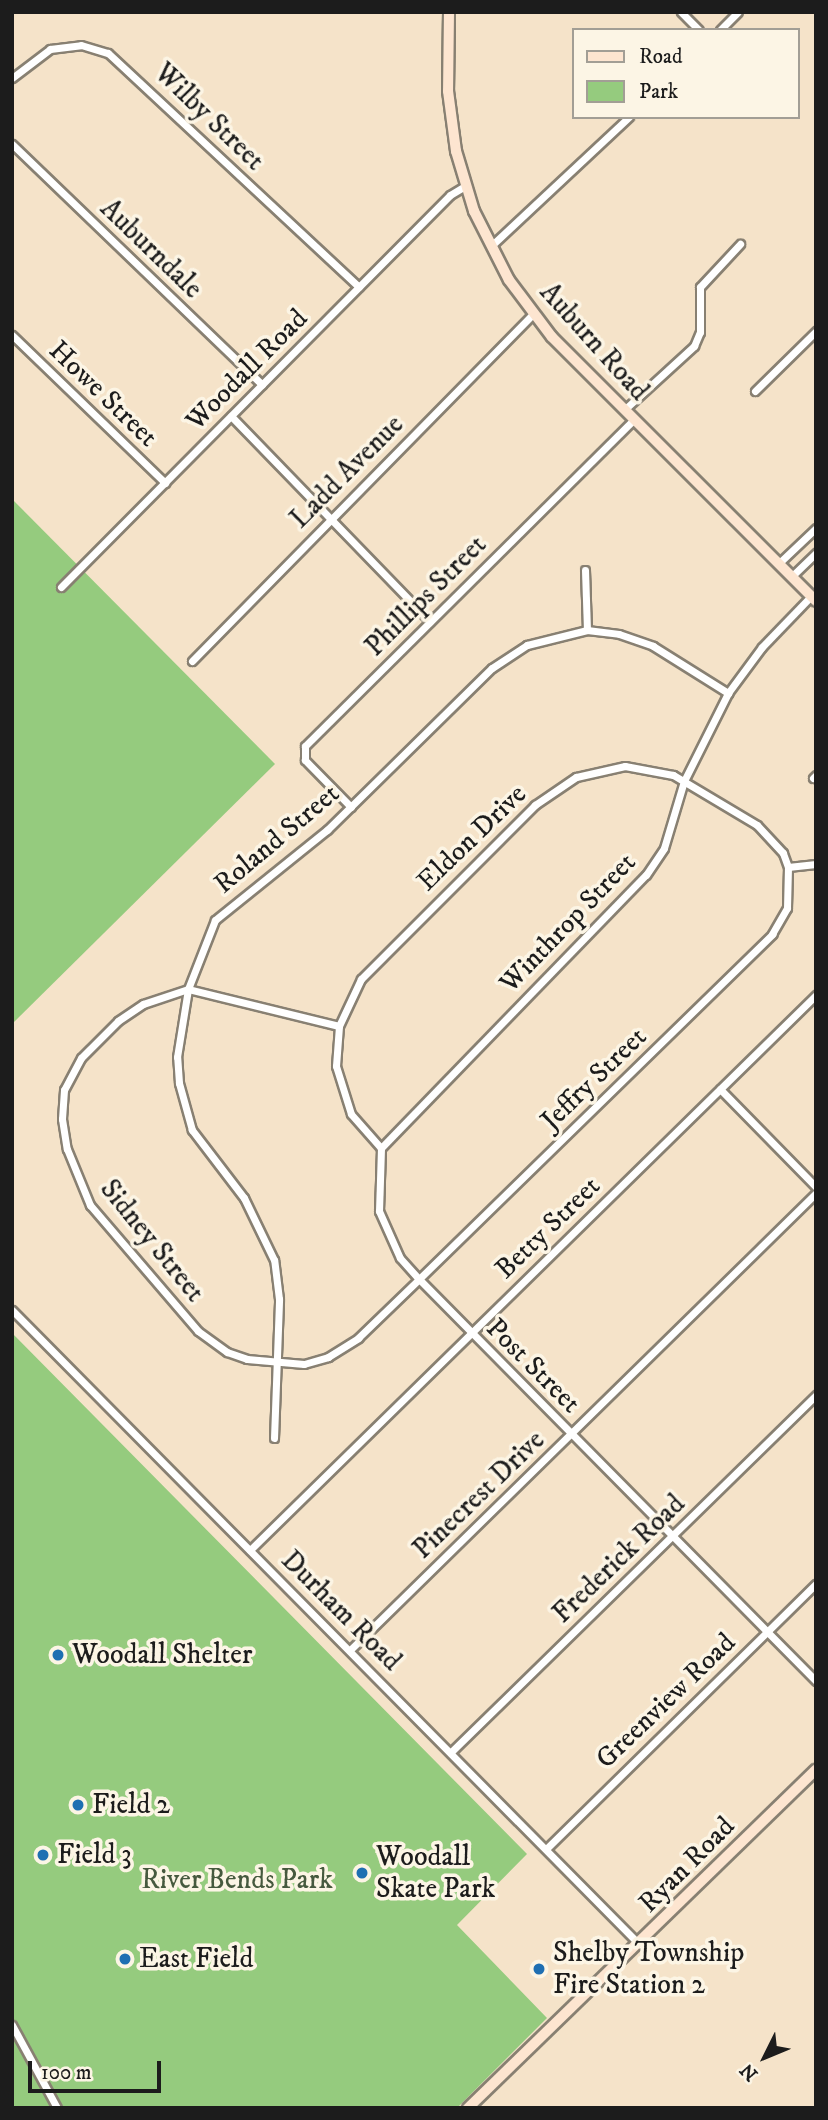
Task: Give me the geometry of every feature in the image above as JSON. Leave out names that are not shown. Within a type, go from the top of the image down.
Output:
[{"type":"main road","name":"Auburn Road","points":[[449,12],[448,91],[465,186],[491,246],[533,314],[633,420],[813,598]]},
{"type":"main road","name":"Ryan Road","points":[[468,2108],[816,1770]]},
{"type":"street","points":[[681,12],[697,28]]},
{"type":"street","points":[[722,28],[738,12]]},
{"type":"street","name":"Wilby Street","points":[[12,78],[50,49],[81,45],[108,53],[359,287]]},
{"type":"street","points":[[491,246],[627,119]]},
{"type":"street","name":"Auburndale","points":[[12,144],[262,385]]},
{"type":"street","name":"Woodall Road","points":[[61,587],[450,195],[465,186]]},
{"type":"street","points":[[624,410],[698,340],[700,287],[740,244]]},
{"type":"street","name":"Ladd Avenue","points":[[192,661],[533,314]]},
{"type":"street","points":[[755,391],[816,331]]},
{"type":"street","name":"Howe Street","points":[[12,335],[165,483]]},
{"type":"street","points":[[231,416],[430,621]]},
{"type":"street","name":"Phillips Street","points":[[351,807],[304,760],[305,746],[633,420]]},
{"type":"street","points":[[778,564],[816,528]]},
{"type":"street","points":[[791,578],[816,553]]},
{"type":"street","points":[[585,570],[587,631]]},
{"type":"street","name":"Winthrop Street","points":[[381,1148],[646,875],[669,836],[684,781],[728,693],[762,647],[813,598]]},
{"type":"street","name":"Roland Street","points":[[274,1438],[277,1279],[267,1239],[244,1198],[201,1146],[184,1106],[177,1057],[188,989],[215,920],[351,807],[506,658],[541,639],[587,631],[619,634],[653,646],[728,693]]},
{"type":"street","name":"Eldon Drive","points":[[339,1026],[354,991],[373,966],[550,792],[583,774],[625,766],[659,770],[684,781]]},
{"type":"street","points":[[684,781],[763,830],[783,853],[788,867],[816,864]]},
{"type":"street","name":"Jeffry Street","points":[[276,1364],[304,1364],[338,1352],[419,1279],[772,934],[787,908],[788,867]]},
{"type":"street","points":[[188,989],[339,1026],[336,1066],[343,1098],[369,1138],[381,1148]]},
{"type":"street","name":"Sidney Street","points":[[188,989],[131,1011],[81,1058],[61,1101],[67,1149],[97,1216],[198,1331],[227,1352],[276,1364]]},
{"type":"street","name":"Betty Street","points":[[250,1550],[816,995]]},
{"type":"street","points":[[720,1089],[816,1187]]},
{"type":"street","name":"Post Street","points":[[381,1148],[378,1189],[384,1230],[419,1279],[816,1681]]},
{"type":"street","name":"Pinecrest Drive","points":[[350,1650],[816,1193]]},
{"type":"street","name":"Durham Road","points":[[12,1310],[639,1944]]},
{"type":"street","name":"Frederick Road","points":[[451,1752],[816,1395]]},
{"type":"street","name":"Greenview Road","points":[[546,1849],[816,1584]]},
{"type":"street","points":[[12,2025],[57,2108]]},
{"type":"green space","points":[[12,499],[275,764],[12,1024]]},
{"type":"green space","name":"River Bends Park","points":[[12,1333],[527,1854],[457,1925],[547,2018],[457,2108],[12,2108]]},
{"type":"place","name":"Woodall Shelter","points":[[58,1655]]},
{"type":"place","name":"Field 2","points":[[78,1805]]},
{"type":"place","name":"Field 3","points":[[43,1855]]},
{"type":"place","name":"Woodall Skate Park","points":[[362,1873]]},
{"type":"place","name":"East Field","points":[[125,1959]]},
{"type":"place","name":"Shelby Township Fire Station 2","points":[[539,1969]]}]
